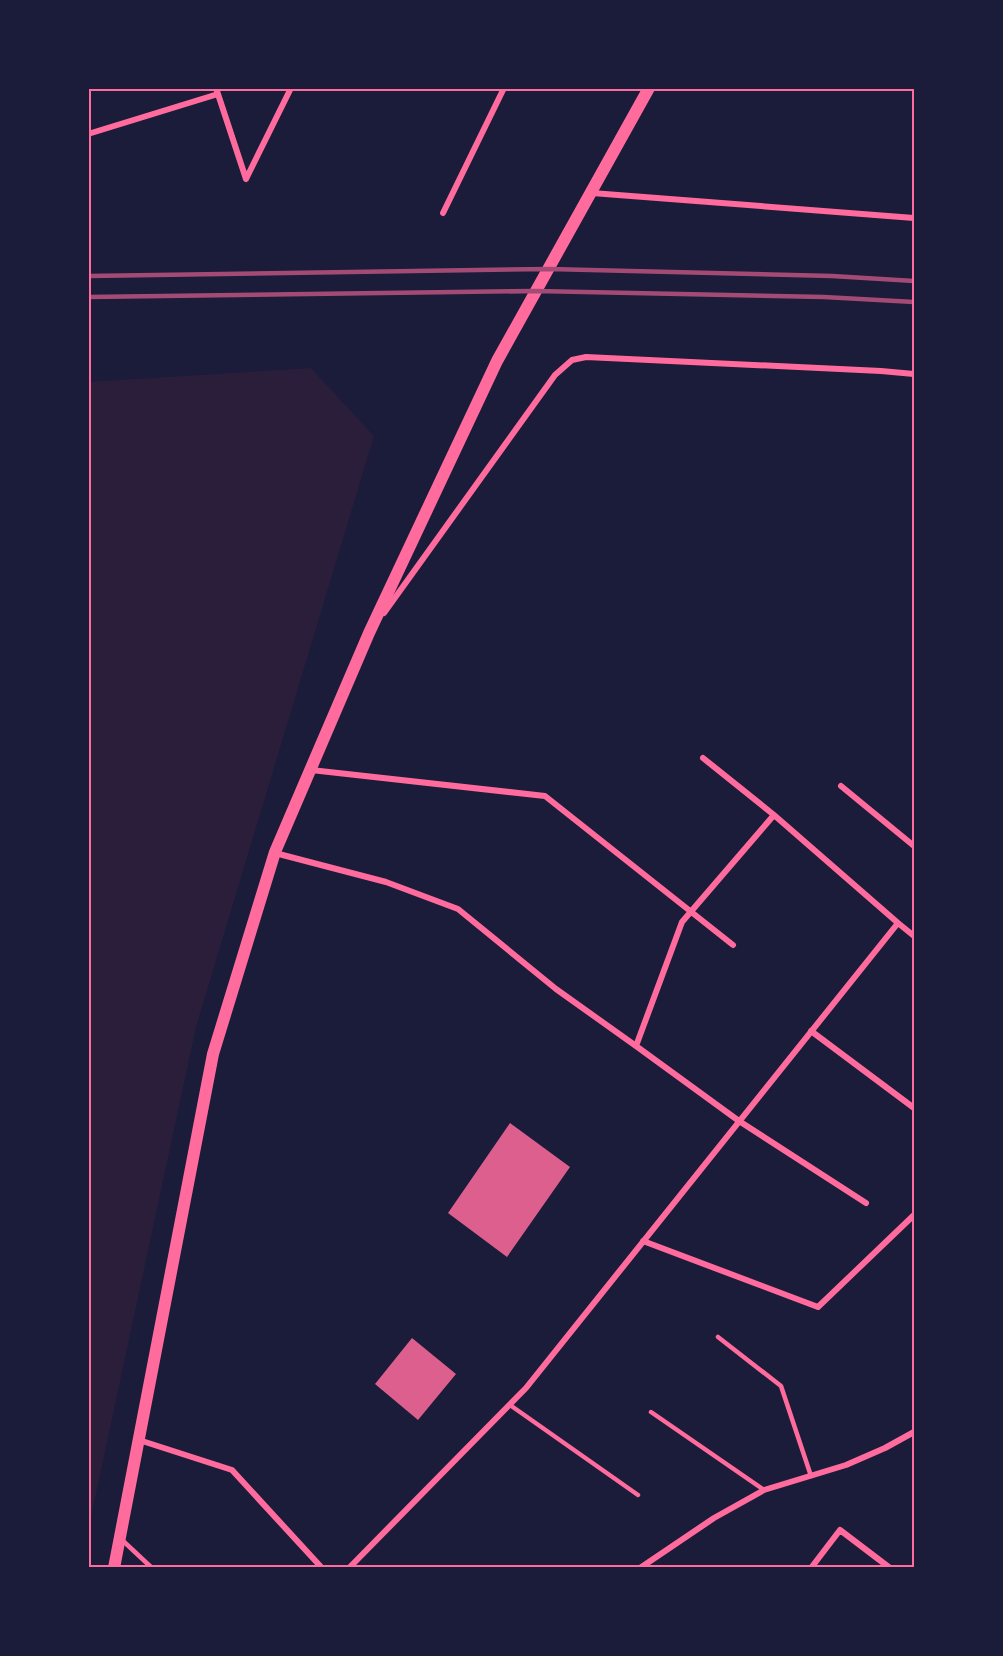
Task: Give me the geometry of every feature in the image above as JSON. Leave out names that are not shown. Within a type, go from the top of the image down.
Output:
[{"type":"main road","points":[[114,1568],[213,1054],[274,852],[369,633],[497,361],[649,88]]},
{"type":"street","points":[[88,134],[217,91],[246,179],[291,88]]},
{"type":"street","points":[[443,213],[504,88]]},
{"type":"street","points":[[591,193],[915,218]]},
{"type":"street","points":[[369,633],[555,375],[572,360],[586,357],[915,374]]},
{"type":"street","points":[[703,759],[774,815],[915,936]]},
{"type":"street","points":[[310,770],[545,796],[734,945]]},
{"type":"street","points":[[841,786],[915,846]]},
{"type":"street","points":[[636,1047],[682,922],[774,815]]},
{"type":"street","points":[[274,852],[386,882],[458,909],[556,989],[636,1047],[739,1121],[866,1203]]},
{"type":"street","points":[[349,1568],[526,1388],[898,923]]},
{"type":"street","points":[[811,1031],[915,1108]]},
{"type":"street","points":[[643,1242],[818,1307],[915,1215]]},
{"type":"street","points":[[644,1566],[714,1518],[764,1490],[846,1464],[885,1448],[915,1432]]},
{"type":"street","points":[[139,1440],[232,1470],[322,1568]]},
{"type":"street","points":[[811,1568],[840,1530],[890,1568]]},
{"type":"lane","points":[[718,1337],[781,1386],[811,1476]]},
{"type":"lane","points":[[510,1405],[638,1495]]},
{"type":"lane","points":[[651,1412],[764,1490]]},
{"type":"lane","points":[[119,1538],[152,1568]]},
{"type":"shaded area","points":[[311,368],[374,436],[196,1027],[89,1526],[89,382]]},
{"type":"building","points":[[510,1123],[570,1167],[507,1257],[448,1213]]},
{"type":"building","points":[[412,1338],[456,1374],[418,1420],[375,1384]]},
{"type":"railway","points":[[88,276],[549,269],[832,276],[914,281]]},
{"type":"railway","points":[[88,297],[536,291],[824,297],[914,302]]}]
